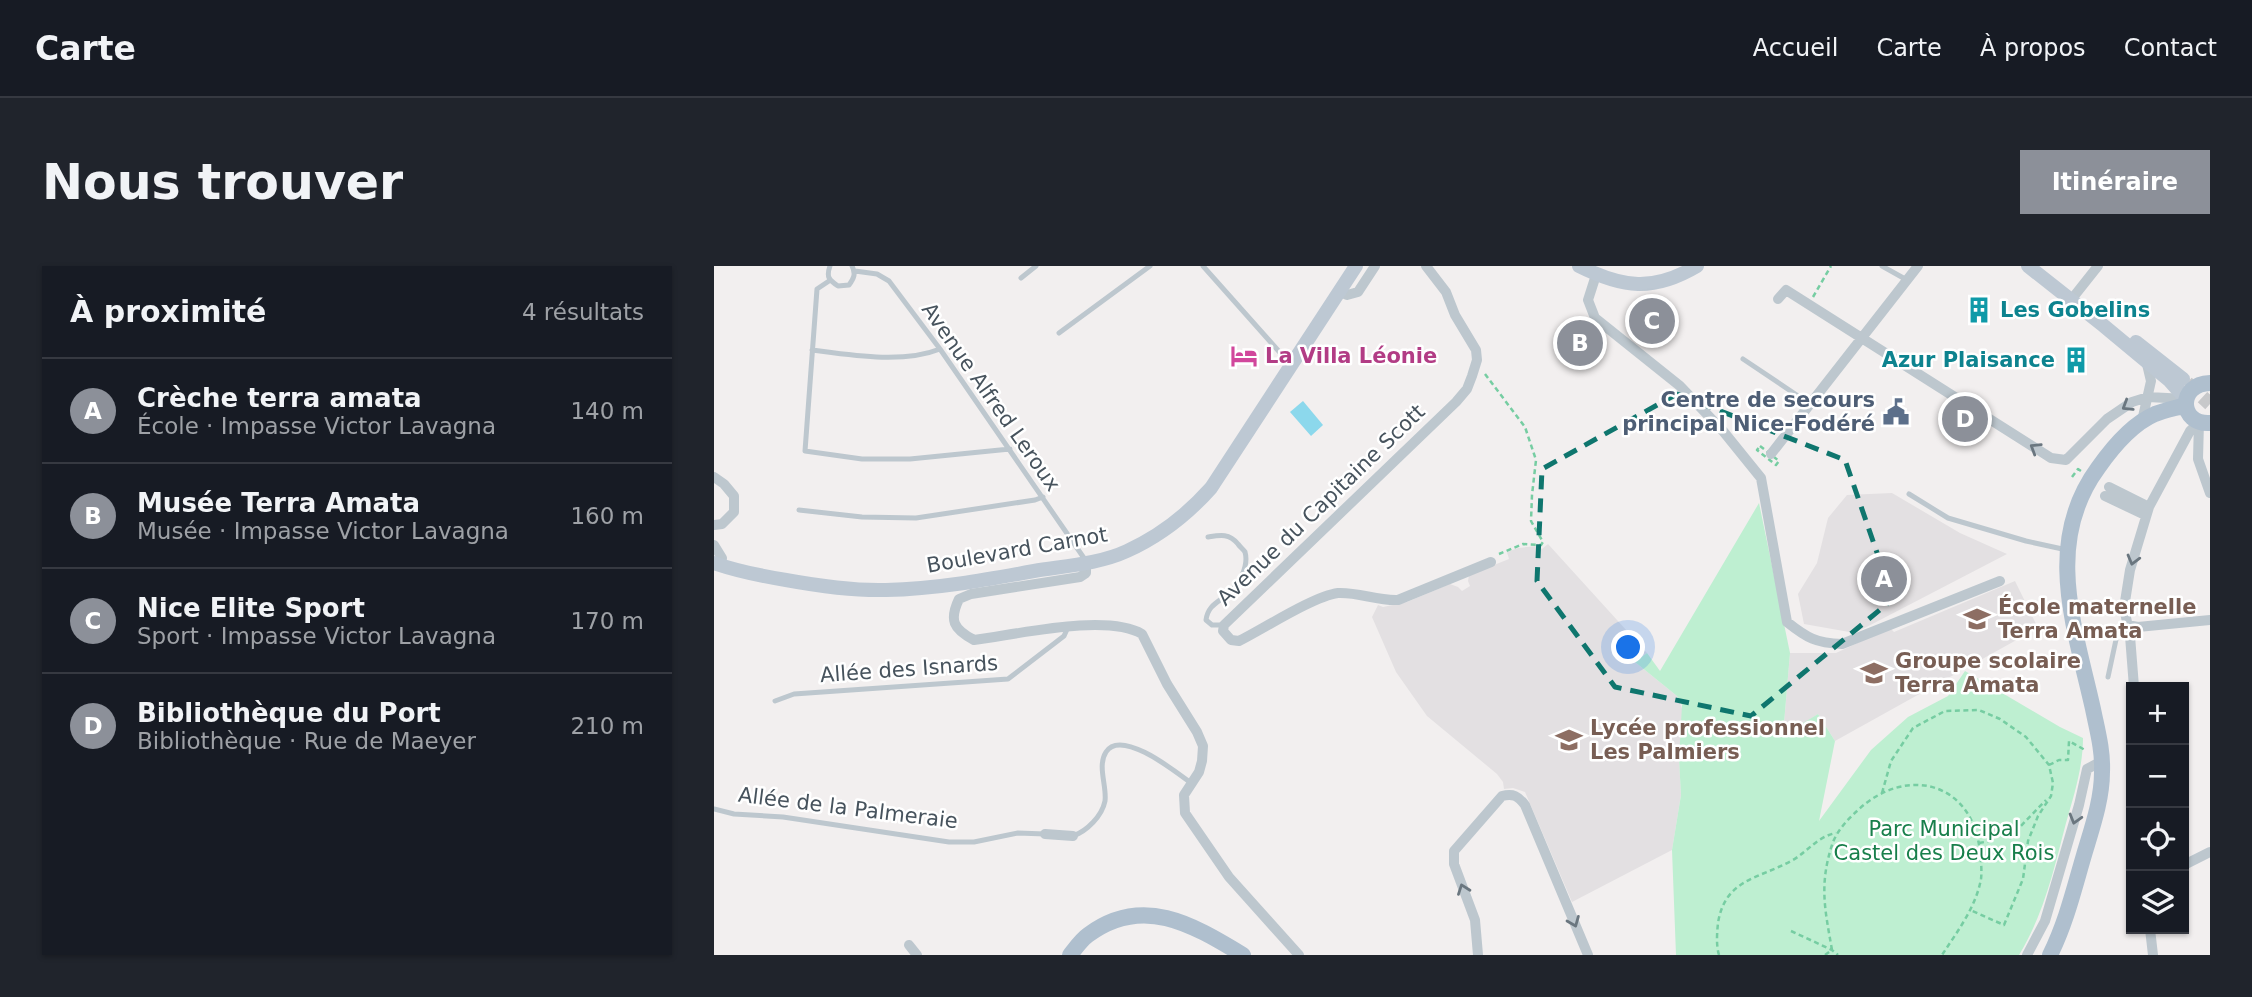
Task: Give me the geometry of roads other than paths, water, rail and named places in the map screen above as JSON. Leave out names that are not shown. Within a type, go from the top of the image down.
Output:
[{"type":"main road","name":"Boulevard Carnot","points":[[718,565],[756,575],[816,585],[884,590],[944,585],[1086,562],[1125,552],[1182,518],[1198,503],[1225,469],[1356,266]]},
{"type":"main road","points":[[1579,266],[1596,275],[1627,283],[1654,284],[1679,277],[1697,266]]},
{"type":"main road","points":[[2028,266],[2169,380],[2186,402],[2192,418],[2207,423]]},
{"type":"main road","points":[[2104,326],[2126,334],[2183,379]]},
{"type":"main road","points":[[2050,955],[2065,922],[2101,788],[2099,737],[2067,594],[2067,550],[2072,522],[2093,474],[2118,443],[2154,415],[2186,402],[2193,387],[2210,382]]},
{"type":"main road","points":[[1070,955],[1087,936],[1109,923],[1130,916],[1153,915],[1174,919],[1204,932],[1243,955]]},
{"type":"street","points":[[1338,291],[1348,295],[1358,292],[1375,266]]},
{"type":"street","name":"Avenue du Capitaine Scott","points":[[1426,266],[1446,292],[1455,315],[1476,350],[1477,360],[1467,388],[1456,402],[1224,625],[1223,631],[1231,640],[1239,641],[1321,597],[1338,593],[1356,594],[1382,601],[1398,600],[1491,562]]},
{"type":"street","points":[[1771,454],[1918,266]]},
{"type":"street","points":[[2071,300],[2098,266]]},
{"type":"street","points":[[1596,275],[1588,300],[1595,318],[1680,386],[1756,470],[1763,488],[1787,622],[1802,634],[1819,643],[1842,644],[2000,581]]},
{"type":"street","points":[[1778,299],[1786,290],[2051,458],[2066,460],[2107,419],[2132,402],[2148,397],[2186,402]]},
{"type":"street","points":[[2142,423],[2151,381],[2147,364]]},
{"type":"street","points":[[2207,423],[2198,459],[2210,494]]},
{"type":"street","points":[[2134,682],[2130,636],[2124,608],[2147,511],[2190,431],[2207,423]]},
{"type":"street","points":[[714,477],[734,496],[734,512],[722,524],[714,525]]},
{"type":"street","points":[[2107,491],[2147,511]]},
{"type":"street","points":[[714,545],[722,558],[718,565]]},
{"type":"street","points":[[1086,562],[1086,573],[1080,577],[971,594],[959,599],[952,613],[954,624],[963,634],[974,640],[1068,626],[1121,627],[1134,629],[1142,634],[1203,746],[1199,772],[1184,796],[1185,813],[1228,877],[1299,955]]},
{"type":"street","points":[[2127,625],[2138,627],[2210,620]]},
{"type":"street","points":[[2027,955],[2045,921],[2087,769],[2102,761]]},
{"type":"street","points":[[1478,955],[1475,920],[1454,864],[1454,851],[1502,796],[1509,794],[1518,796],[1525,805],[1587,955]]},
{"type":"street","name":"Allée de la Palmeraie","points":[[1045,834],[1073,836]]},
{"type":"street","points":[[2189,862],[2210,852]]},
{"type":"street","points":[[2150,934],[2152,955]]},
{"type":"street","points":[[909,946],[917,955]]},
{"type":"lane","points":[[830,266],[827,274],[829,281],[838,286],[849,285],[854,279],[854,269]]},
{"type":"lane","points":[[1021,278],[1036,266]]},
{"type":"lane","points":[[1059,333],[1150,266]]},
{"type":"lane","points":[[1203,266],[1291,365]]},
{"type":"lane","points":[[1882,266],[1907,280]]},
{"type":"lane","name":"Avenue Alfred Leroux","points":[[854,269],[877,274],[889,281],[940,349],[1086,562]]},
{"type":"lane","points":[[829,281],[817,289],[805,451],[862,459],[910,459],[1010,449]]},
{"type":"lane","points":[[812,350],[874,358],[931,353],[940,349]]},
{"type":"lane","points":[[1743,359],[1810,404]]},
{"type":"lane","points":[[1909,494],[1948,518],[2067,550]]},
{"type":"lane","points":[[799,510],[862,517],[916,517],[1043,497]]},
{"type":"lane","points":[[1208,537],[1223,535],[1233,538],[1245,552],[1245,566],[1239,582],[1229,594],[1211,605],[1207,613],[1206,620],[1212,625],[1224,625]]},
{"type":"lane","points":[[2108,677],[2117,635],[2127,625]]},
{"type":"lane","name":"Allée des Isnards","points":[[775,701],[794,694],[1008,679],[1064,636],[1068,626]]},
{"type":"lane","name":"Allée de la Palmeraie","points":[[1073,836],[1083,832],[1101,809],[1105,800],[1103,765],[1106,752],[1115,744],[1124,743],[1163,762],[1191,783]]},
{"type":"lane","name":"Allée de la Palmeraie","points":[[714,809],[734,814],[783,817],[949,842],[974,842],[1018,833],[1045,834]]},
{"type":"water","points":[[1303,401],[1323,425],[1311,436],[1290,412]]},
{"type":"tunnel","points":[[2187,383],[2210,404]]},
{"type":"place","name":"Les Gobelins","points":[[1979,310]]},
{"type":"place","name":"Nice Elite Sport","points":[[1652,321]]},
{"type":"place","name":"Musée Terra Amata","points":[[1580,343]]},
{"type":"place","name":"La Villa Léonie","points":[[1244,356]]},
{"type":"place","name":"Azur Plaisance","points":[[2076,360]]},
{"type":"place","name":"Centre de secours principal Nice-Fodéré","points":[[1896,412]]},
{"type":"place","name":"Bibliothèque du Port","points":[[1965,419]]},
{"type":"place","name":"Crèche terra amata","points":[[1884,579]]},
{"type":"place","name":"École maternelle Terra Amata","points":[[1977,619]]},
{"type":"place","name":"Groupe scolaire Terra Amata","points":[[1874,673]]},
{"type":"place","name":"Lycée professionnel Les Palmiers","points":[[1569,740]]},
{"type":"park label","name":"Parc Municipal Castel des Deux Rois","points":[[1944,841]]}]
